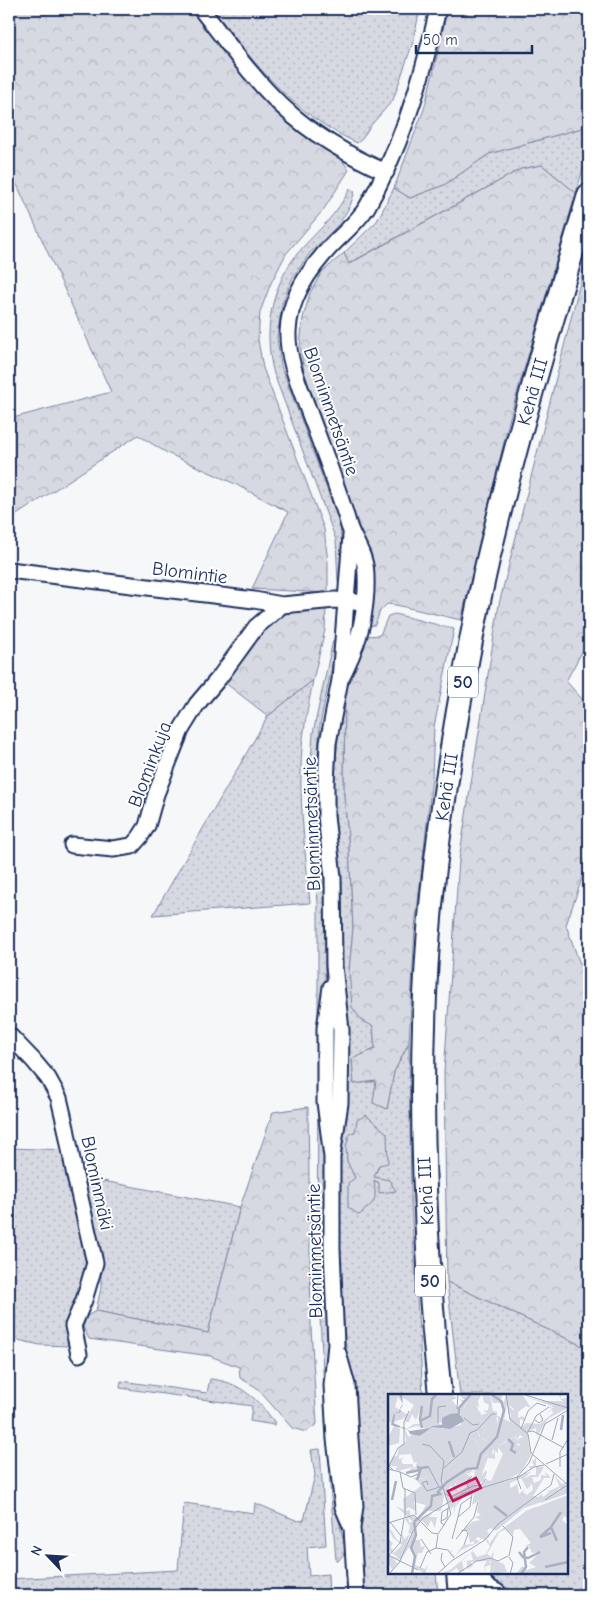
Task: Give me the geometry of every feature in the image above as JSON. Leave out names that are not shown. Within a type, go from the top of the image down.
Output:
[{"type":"highway","name":"Kehä III","points":[[440,1394],[423,1184],[422,1100],[423,1030],[431,906],[445,786],[472,629],[492,544],[524,419],[589,194]]},
{"type":"highway","points":[[458,1574],[460,1595]]},
{"type":"highway","points":[[475,1574],[484,1588],[495,1595]]},
{"type":"street","points":[[201,9],[255,76],[283,107],[326,139],[359,160],[386,172]]},
{"type":"street","name":"Blominmetsäntie","points":[[340,680],[356,649],[362,628],[366,581],[364,561],[352,533],[297,380],[290,354],[288,333],[291,310],[302,283],[320,257],[365,210],[386,172],[418,88],[438,9]]},
{"type":"street","name":"Blominmetsäntie","points":[[352,533],[340,680],[328,743],[326,816],[333,877],[334,966],[324,1028],[325,1102],[332,1157],[332,1249],[336,1344],[332,1385],[335,1439],[343,1507],[352,1528],[356,1595]]},
{"type":"street","name":"Blomintie","points":[[9,570],[282,605],[335,600],[365,603]]},
{"type":"street","name":"Blominkuja","points":[[72,845],[112,849],[132,846],[140,837],[147,826],[156,794],[181,730],[198,704],[220,678],[256,627],[282,605]]},
{"type":"street","name":"Blominmäki","points":[[9,1035],[48,1078],[58,1098],[66,1128],[95,1263],[84,1300],[73,1326],[79,1354]]},
{"type":"green space","points":[[9,9],[191,9],[262,97],[289,122],[340,157],[349,170],[324,209],[286,254],[271,283],[260,312],[258,340],[263,368],[324,529],[328,562],[328,593],[252,589],[288,512],[233,483],[167,453],[138,435],[9,520],[9,419],[111,392],[9,167]]},
{"type":"green space","points":[[213,9],[420,9],[413,42],[393,100],[357,143],[313,117],[276,86]]},
{"type":"green space","points":[[447,9],[589,9],[589,126],[489,154],[444,185],[410,198],[394,188],[424,109]]},
{"type":"green space","points":[[589,126],[589,148],[576,193],[542,165],[521,169],[348,264],[344,253],[377,221],[394,188],[410,198],[444,185],[489,154]]},
{"type":"green space","points":[[542,165],[576,193],[510,417],[461,620],[387,604],[380,611],[375,625],[369,626],[372,568],[304,372],[300,345],[303,318],[310,293],[322,272],[344,253],[349,264],[521,169]]},
{"type":"green space","points":[[350,189],[355,191],[350,206],[339,224],[310,253],[292,279],[282,304],[277,338],[281,366],[340,524],[343,582],[338,582],[336,540],[274,374],[269,343],[269,327],[275,296],[280,281],[288,267],[297,254],[336,211]]},
{"type":"green space","points":[[589,247],[589,639],[566,681],[589,707],[587,746],[589,768],[589,858],[566,925],[589,989],[589,1349],[447,1282],[444,1072],[459,860],[499,604]]},
{"type":"green space","points":[[326,606],[325,630],[313,680],[268,716],[224,682],[256,632],[277,613]]},
{"type":"green space","points":[[395,614],[454,629],[434,727],[432,778],[415,928],[409,1042],[394,1072],[387,1109],[373,1103],[376,1081],[354,1084],[352,1059],[375,1049],[373,1026],[362,1021],[352,1007],[349,971],[353,928],[344,795],[345,692],[367,636],[380,635],[388,616]]},
{"type":"green space","points":[[333,640],[337,641],[320,725],[317,771],[317,810],[324,870],[325,942],[325,983],[318,1054],[318,903],[311,813],[311,761],[313,733]]},
{"type":"green space","points":[[313,680],[301,757],[302,819],[310,903],[153,915],[268,716]]},
{"type":"green space","points":[[345,692],[344,795],[353,928],[349,971],[373,1026],[375,1049],[352,1059],[354,1084],[376,1081],[387,1109],[394,1072],[409,1042],[411,1204],[423,1394],[388,1394],[388,1574],[436,1574],[438,1595],[364,1595],[359,1481],[352,1386],[345,1340],[340,1254],[340,1162],[343,1131],[342,885],[336,829],[334,784],[338,737]],"holes":[[[355,1132],[379,1165],[374,1177],[395,1191],[373,1180],[375,1196],[372,1203],[359,1214],[355,1178],[347,1161],[350,1133]]]},
{"type":"green space","points":[[318,1081],[320,1081],[324,1155],[329,1406],[325,1406],[317,1264]]},
{"type":"green space","points":[[308,1107],[311,1328],[317,1424],[306,1432],[292,1428],[256,1387],[240,1378],[239,1367],[210,1356],[89,1339],[83,1327],[87,1316],[96,1311],[208,1333],[240,1207],[273,1112]]},
{"type":"green space","points":[[366,1115],[387,1133],[388,1163],[379,1165],[374,1177],[389,1180],[396,1191],[379,1193],[379,1183],[374,1180],[374,1200],[359,1215],[348,1207],[348,1183],[355,1178],[347,1161],[346,1146],[350,1133],[355,1132],[357,1120]]},
{"type":"green space","points":[[9,1148],[67,1150],[90,1267],[72,1346],[40,1345],[9,1338]]},
{"type":"green space","points":[[82,1177],[240,1207],[208,1333],[96,1311],[101,1288],[101,1261]]},
{"type":"green space","points":[[447,1282],[589,1349],[589,1590],[549,1594],[522,1593],[498,1583],[489,1574],[568,1574],[568,1394],[460,1394]]},
{"type":"green space","points":[[210,1379],[230,1383],[247,1393],[269,1415],[275,1423],[274,1425],[250,1421],[252,1406],[120,1388],[121,1381],[207,1393]]},
{"type":"green space","points":[[320,1449],[326,1545],[307,1547],[309,1576],[328,1574],[329,1595],[9,1595],[9,1579],[178,1570],[184,1503],[254,1513],[255,1503],[298,1521],[304,1520],[315,1475],[311,1450]]},
{"type":"green space","points":[[329,1472],[334,1472],[338,1516],[345,1548],[344,1554],[338,1561],[336,1560]]}]
